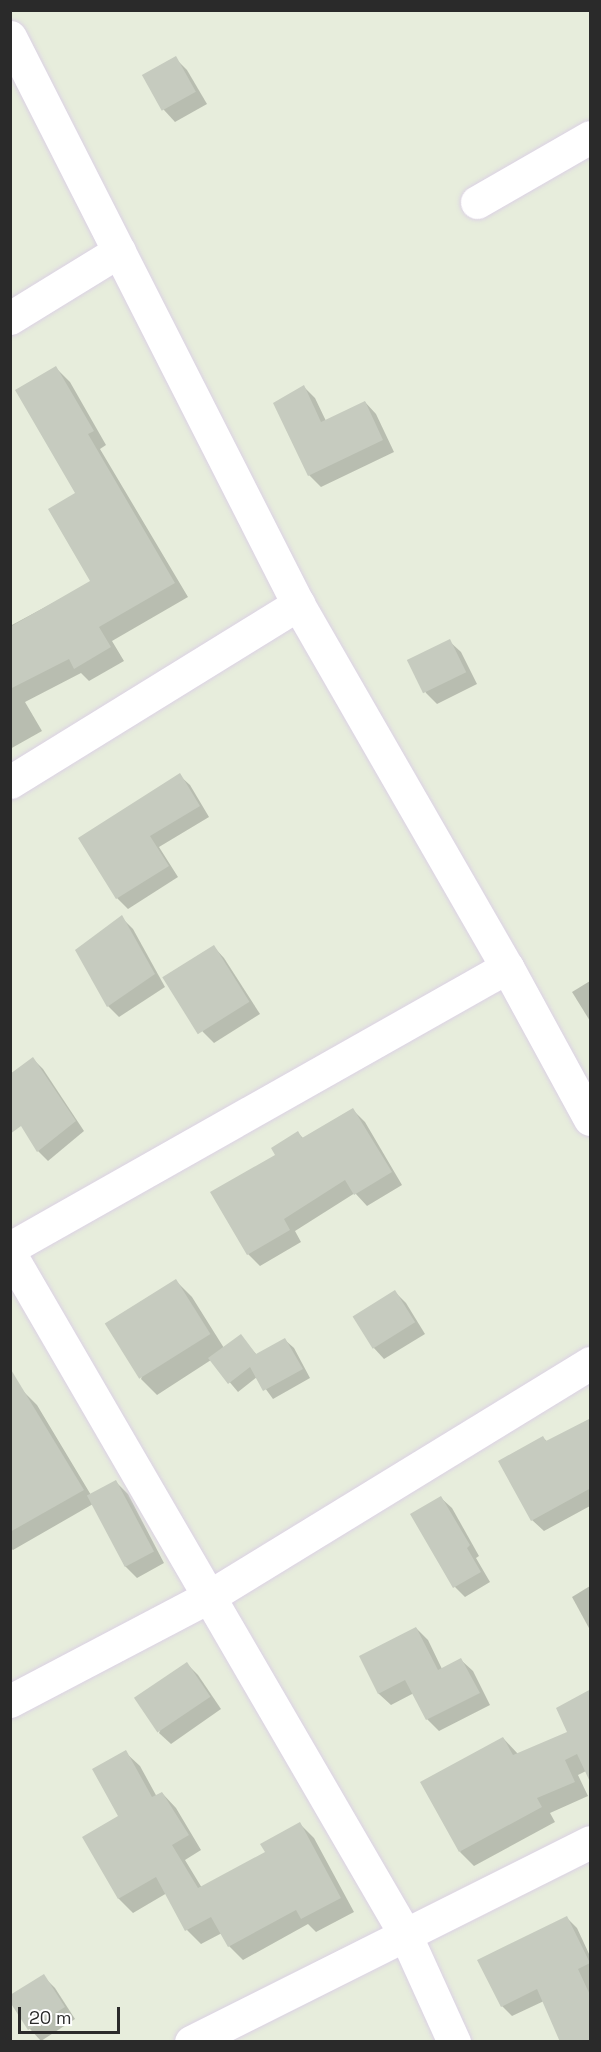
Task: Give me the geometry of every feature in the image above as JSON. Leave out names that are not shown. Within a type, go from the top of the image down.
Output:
[{"type":"street","points":[[10,37],[298,603],[507,967],[591,1119]]},
{"type":"street","points":[[477,202],[591,137]]},
{"type":"street","points":[[10,318],[119,251]]},
{"type":"street","points":[[10,782],[298,603]]},
{"type":"street","points":[[10,1248],[507,967]]},
{"type":"street","points":[[10,1254],[405,1934],[454,2042]]},
{"type":"street","points":[[10,1701],[210,1596],[591,1363]]},
{"type":"street","points":[[191,2042],[591,1842]]},
{"type":"building","points":[[176,56],[196,92],[162,111],[142,75]]},
{"type":"building","points":[[56,366],[94,431],[88,434],[175,583],[99,627],[111,647],[74,669],[69,659],[10,689],[10,627],[90,581],[48,509],[75,493],[15,390]]},
{"type":"building","points":[[304,385],[321,422],[365,401],[383,440],[308,476],[273,403]]},
{"type":"building","points":[[450,639],[466,672],[423,693],[407,660]]},
{"type":"building","points":[[180,773],[200,806],[150,836],[169,866],[116,899],[78,838]]},
{"type":"building","points":[[122,915],[155,974],[107,1007],[75,950]]},
{"type":"building","points":[[214,945],[250,1002],[198,1034],[162,977]]},
{"type":"building","points":[[33,1057],[76,1121],[37,1152],[21,1126],[10,1134],[10,1074]]},
{"type":"building","points":[[353,1108],[392,1172],[354,1195],[345,1180],[284,1219],[290,1230],[247,1255],[210,1192],[275,1155],[271,1148],[298,1131],[302,1138]]},
{"type":"building","points":[[176,1279],[210,1334],[139,1379],[105,1324]]},
{"type":"building","points":[[395,1290],[415,1322],[373,1349],[353,1316]]},
{"type":"building","points":[[241,1334],[256,1354],[285,1338],[303,1369],[263,1391],[250,1367],[228,1384],[208,1358]]},
{"type":"building","points":[[10,1368],[84,1490],[10,1532]]},
{"type":"building","points":[[591,1418],[591,1488],[531,1521],[498,1461],[543,1436],[546,1441]]},
{"type":"building","points":[[116,1480],[154,1552],[125,1567],[87,1495]]},
{"type":"building","points":[[441,1496],[470,1545],[467,1548],[481,1572],[453,1588],[410,1514]]},
{"type":"building","points":[[416,1627],[438,1670],[461,1658],[480,1693],[426,1720],[405,1680],[378,1694],[359,1656]]},
{"type":"building","points":[[187,1662],[210,1697],[157,1733],[134,1698]]},
{"type":"building","points":[[591,1689],[591,1784],[577,1754],[565,1760],[575,1782],[537,1798],[542,1807],[459,1852],[420,1782],[503,1737],[513,1755],[567,1732],[556,1708]]},
{"type":"building","points":[[126,1750],[152,1797],[162,1792],[189,1835],[172,1845],[198,1888],[265,1852],[260,1844],[300,1822],[341,1898],[301,1919],[296,1910],[228,1947],[211,1917],[185,1931],[156,1877],[118,1899],[82,1837],[118,1816],[92,1769]]},
{"type":"building","points":[[567,1916],[590,1963],[578,1969],[591,1997],[591,2042],[560,2042],[537,1989],[501,2007],[477,1960]]},
{"type":"building","points":[[44,1974],[65,2007],[28,2030],[10,2002],[10,1995]]}]
